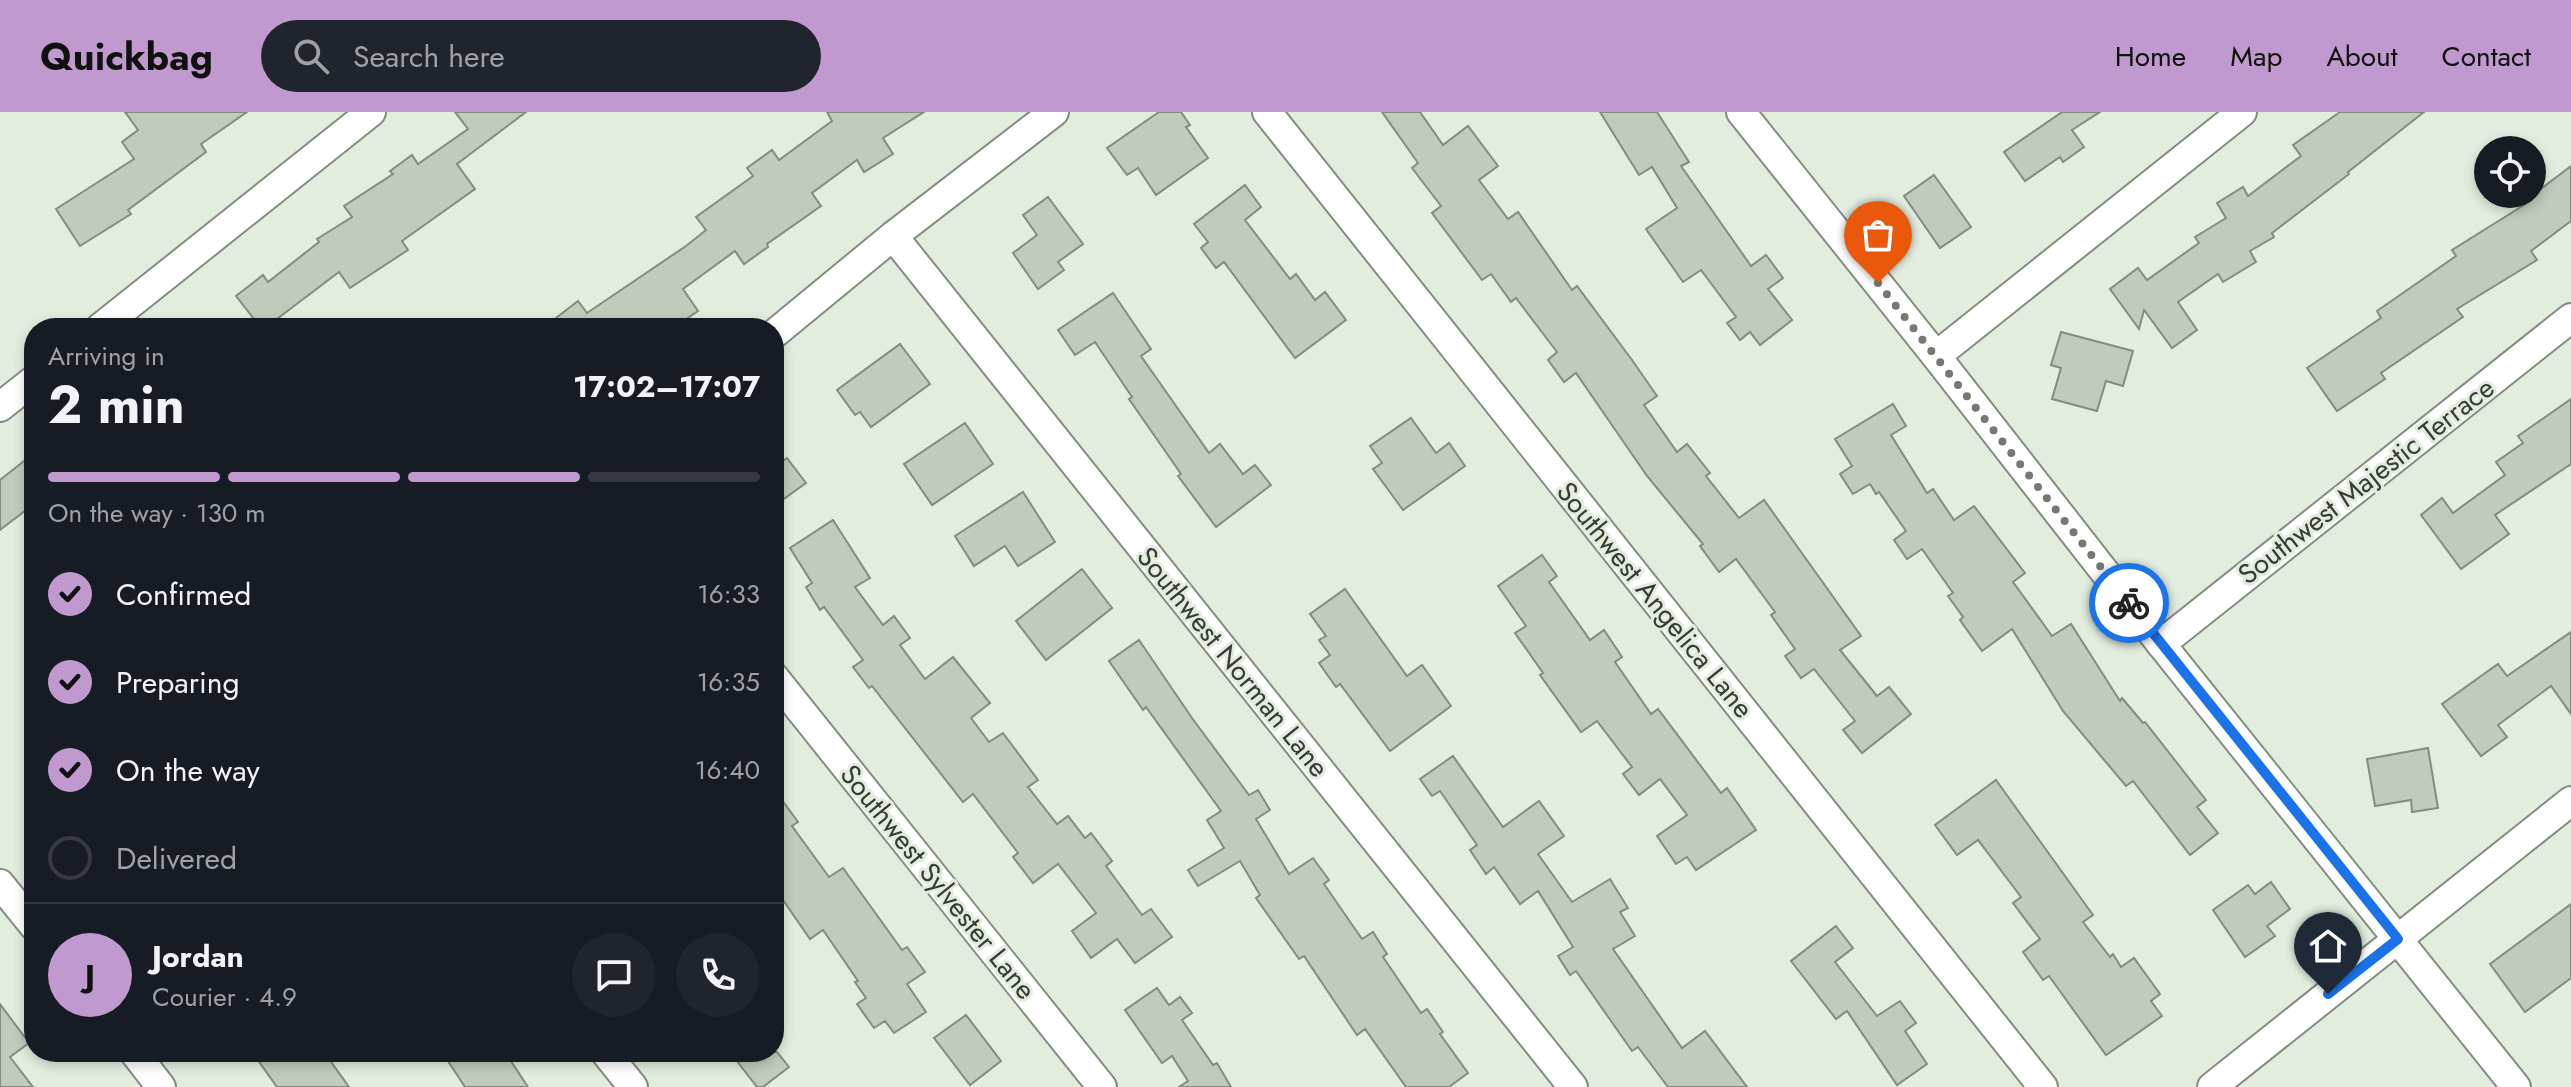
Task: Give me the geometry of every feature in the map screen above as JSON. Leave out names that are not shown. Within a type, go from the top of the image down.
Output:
[{"type":"street","points":[[113,318],[371,112]]},
{"type":"street","points":[[784,326],[893,236],[1054,112]]},
{"type":"street","name":"Southwest Angelica Lane","points":[[1267,112],[2043,1087]]},
{"type":"street","points":[[1741,112],[2516,1087]]},
{"type":"street","points":[[1936,356],[2242,112]]},
{"type":"street","name":"Southwest Norman Lane","points":[[893,236],[1573,1087]]},
{"type":"street","name":"Southwest Majestic Terrace","points":[[2161,644],[2571,318]]},
{"type":"street","points":[[0,407],[24,388]]},
{"type":"street","name":"Southwest Sylvester Lane","points":[[784,690],[1102,1087]]},
{"type":"street","points":[[2212,1087],[2571,801]]},
{"type":"street","points":[[0,884],[24,911]]},
{"type":"street","points":[[142,1062],[161,1087]]},
{"type":"street","points":[[613,1062],[633,1087]]},
{"type":"building","points":[[125,112],[247,112],[201,144],[206,152],[128,210],[131,214],[80,246],[56,209],[134,159],[122,142],[138,130]]},
{"type":"building","points":[[455,112],[526,112],[457,164],[475,189],[402,241],[408,250],[350,288],[339,272],[278,318],[253,318],[236,296],[263,275],[268,282],[319,242],[317,239],[352,217],[344,206],[393,174],[390,171],[412,155],[418,164],[468,129]]},
{"type":"building","points":[[827,112],[924,112],[883,138],[893,154],[864,172],[857,160],[812,193],[821,206],[767,244],[768,247],[744,264],[735,251],[683,289],[698,311],[688,318],[556,318],[578,301],[587,313],[686,246],[706,230],[696,217],[753,176],[747,168],[772,150],[779,160],[832,121]]},
{"type":"building","points":[[1159,112],[1181,112],[1190,125],[1186,127],[1208,158],[1156,195],[1138,168],[1127,175],[1107,148]]},
{"type":"building","points":[[1382,112],[1420,112],[1443,145],[1468,126],[1498,166],[1479,180],[1508,219],[1518,212],[1572,290],[1577,286],[1632,360],[1657,396],[1644,405],[1677,452],[1687,444],[1710,473],[1706,476],[1739,518],[1764,500],[1861,636],[1840,650],[1877,696],[1889,687],[1911,714],[1862,753],[1843,730],[1855,721],[1814,669],[1801,678],[1785,656],[1795,649],[1771,615],[1775,612],[1736,559],[1719,572],[1700,546],[1703,544],[1647,476],[1576,373],[1564,382],[1548,360],[1557,352],[1516,298],[1511,302],[1491,274],[1482,280],[1432,213],[1441,206],[1412,168],[1418,163]]},
{"type":"building","points":[[1600,112],[1657,112],[1689,162],[1681,166],[1751,266],[1766,255],[1783,278],[1768,289],[1792,320],[1760,345],[1750,332],[1740,340],[1727,323],[1736,317],[1701,270],[1683,282],[1646,229],[1677,208],[1652,167],[1639,175]]},
{"type":"building","points":[[2062,112],[2100,112],[2072,130],[2084,147],[2063,162],[2060,157],[2025,181],[2004,152]]},
{"type":"building","points":[[2340,112],[2424,112],[2272,233],[2274,237],[2250,251],[2256,262],[2223,282],[2218,274],[2178,302],[2197,330],[2172,348],[2144,310],[2139,329],[2110,289],[2138,268],[2147,280],[2199,243],[2195,237],[2226,218],[2217,203],[2243,187],[2248,196],[2301,156],[2293,145]]},
{"type":"building","points":[[2571,166],[2571,221],[2531,251],[2537,260],[2457,309],[2463,317],[2381,373],[2385,379],[2337,411],[2307,368],[2381,318],[2377,311],[2456,256],[2452,250],[2519,208],[2546,208],[2546,185]]},
{"type":"building","points":[[1934,175],[1971,227],[1940,248],[1904,196]]},
{"type":"building","points":[[1245,185],[1261,207],[1245,220],[1290,279],[1296,274],[1315,300],[1325,292],[1346,320],[1295,358],[1224,262],[1216,268],[1201,248],[1208,242],[1194,224]]},
{"type":"building","points":[[1048,197],[1083,244],[1058,262],[1064,270],[1038,289],[1013,253],[1037,235],[1023,215]]},
{"type":"building","points":[[1113,293],[1151,349],[1141,356],[1209,453],[1220,444],[1243,474],[1255,465],[1271,485],[1216,527],[1178,476],[1181,474],[1129,399],[1132,397],[1095,342],[1075,355],[1058,330]]},
{"type":"building","points":[[2061,332],[2133,351],[2123,386],[2106,381],[2097,411],[2052,399],[2061,368],[2051,365]]},
{"type":"building","points":[[900,344],[930,384],[871,427],[860,412],[855,415],[837,390]]},
{"type":"building","points":[[2571,399],[2571,464],[2495,515],[2509,534],[2461,569],[2421,515],[2442,498],[2453,513],[2505,475],[2496,462],[2523,443],[2518,436]]},
{"type":"building","points":[[1893,404],[1906,426],[1891,435],[1927,493],[1933,489],[1954,520],[1974,506],[2025,573],[2013,582],[2052,636],[2071,624],[2120,701],[2122,698],[2145,722],[2206,800],[2197,807],[2218,833],[2190,855],[2133,781],[2126,786],[2063,711],[2012,629],[1982,651],[1960,620],[1963,617],[1948,596],[1953,593],[1922,549],[1907,559],[1894,540],[1906,531],[1879,492],[1876,494],[1870,484],[1853,494],[1840,474],[1852,466],[1835,439]]},
{"type":"building","points":[[1411,418],[1436,453],[1449,443],[1465,466],[1403,510],[1373,469],[1382,463],[1370,446]]},
{"type":"building","points":[[965,423],[993,464],[932,505],[904,464]]},
{"type":"building","points":[[787,458],[806,483],[784,499],[784,460]]},
{"type":"building","points":[[24,461],[24,512],[0,530],[0,480]]},
{"type":"building","points":[[1023,492],[1055,542],[1018,566],[1005,546],[974,566],[955,536]]},
{"type":"building","points":[[833,520],[870,578],[855,587],[883,625],[894,616],[910,638],[900,645],[925,679],[953,657],[990,703],[971,718],[989,742],[1003,733],[1038,780],[1028,787],[1057,824],[1068,816],[1085,838],[1091,833],[1112,861],[1106,866],[1142,915],[1151,909],[1172,937],[1135,963],[1117,939],[1091,958],[1072,931],[1096,913],[1058,864],[1033,883],[1013,857],[1018,853],[973,794],[963,802],[872,686],[869,688],[853,667],[863,660],[824,607],[820,610],[806,587],[812,583],[790,548]]},
{"type":"building","points":[[1542,555],[1557,576],[1549,582],[1590,640],[1604,630],[1622,657],[1615,662],[1651,714],[1658,709],[1721,793],[1727,788],[1756,830],[1696,870],[1687,857],[1676,864],[1657,836],[1687,815],[1660,779],[1639,795],[1623,774],[1632,767],[1597,721],[1581,732],[1540,675],[1543,673],[1515,633],[1526,626],[1498,586]]},
{"type":"building","points":[[1082,569],[1112,608],[1046,660],[1016,621]]},
{"type":"building","points":[[1345,589],[1407,676],[1422,665],[1451,706],[1390,751],[1340,684],[1336,687],[1319,663],[1330,655],[1319,640],[1326,636],[1310,614]]},
{"type":"building","points":[[2571,632],[2571,714],[2551,686],[2498,725],[2507,737],[2481,756],[2442,704],[2498,664],[2507,676]]},
{"type":"building","points":[[1139,640],[1249,795],[1258,790],[1270,810],[1256,819],[1289,874],[1313,858],[1329,880],[1324,884],[1362,939],[1373,932],[1387,954],[1383,957],[1421,1013],[1427,1009],[1443,1032],[1440,1034],[1468,1073],[1449,1087],[1406,1087],[1365,1029],[1357,1035],[1304,956],[1299,959],[1256,898],[1260,895],[1240,861],[1198,886],[1188,870],[1224,848],[1207,820],[1221,811],[1109,661]]},
{"type":"building","points":[[2428,748],[2438,808],[2412,812],[2411,800],[2375,806],[2367,759]]},
{"type":"building","points":[[1453,756],[1503,827],[1539,801],[1564,836],[1538,854],[1572,902],[1610,879],[1628,908],[1620,912],[1635,936],[1613,949],[1682,1048],[1705,1031],[1747,1087],[1668,1087],[1638,1047],[1632,1051],[1576,971],[1570,975],[1558,956],[1573,947],[1538,891],[1520,904],[1494,867],[1486,874],[1470,850],[1477,845],[1440,791],[1432,796],[1420,779]]},
{"type":"building","points":[[1996,780],[2093,915],[2083,922],[2121,967],[2134,958],[2160,994],[2151,1001],[2162,1016],[2106,1055],[2049,976],[2043,980],[2023,952],[2040,939],[2013,903],[2021,897],[1978,840],[1957,855],[1935,825]]},
{"type":"building","points":[[784,803],[798,822],[792,826],[829,877],[843,868],[902,950],[907,947],[925,972],[907,984],[926,1012],[894,1033],[885,1021],[874,1028],[857,1004],[866,998],[855,982],[858,981],[823,930],[810,939],[784,901]]},
{"type":"building","points":[[2271,882],[2290,909],[2267,926],[2275,936],[2245,957],[2213,910],[2248,885],[2255,894]]},
{"type":"building","points":[[2571,904],[2571,978],[2525,1012],[2490,964]]},
{"type":"building","points":[[1836,926],[1853,948],[1835,962],[1877,1016],[1900,1001],[1916,1023],[1905,1031],[1927,1064],[1897,1085],[1847,1011],[1836,1019],[1791,961]]},
{"type":"building","points":[[1157,988],[1169,1005],[1180,997],[1192,1013],[1182,1020],[1213,1065],[1217,1063],[1231,1087],[1179,1087],[1188,1081],[1172,1056],[1162,1063],[1125,1010]]},
{"type":"building","points":[[0,1004],[24,1036],[24,1047],[10,1057],[33,1087],[0,1087]]},
{"type":"building","points":[[966,1015],[1001,1061],[970,1085],[934,1038]]},
{"type":"building","points":[[784,1061],[789,1067],[763,1087],[757,1087],[738,1062]]},
{"type":"building","points":[[259,1062],[331,1062],[349,1087],[277,1087]]},
{"type":"building","points":[[449,1062],[512,1062],[528,1087],[465,1087]]},
{"type":"way so far","points":[[1878,283],[2129,603]]},
{"type":"route","points":[[2129,603],[2398,939],[2328,994]]}]
